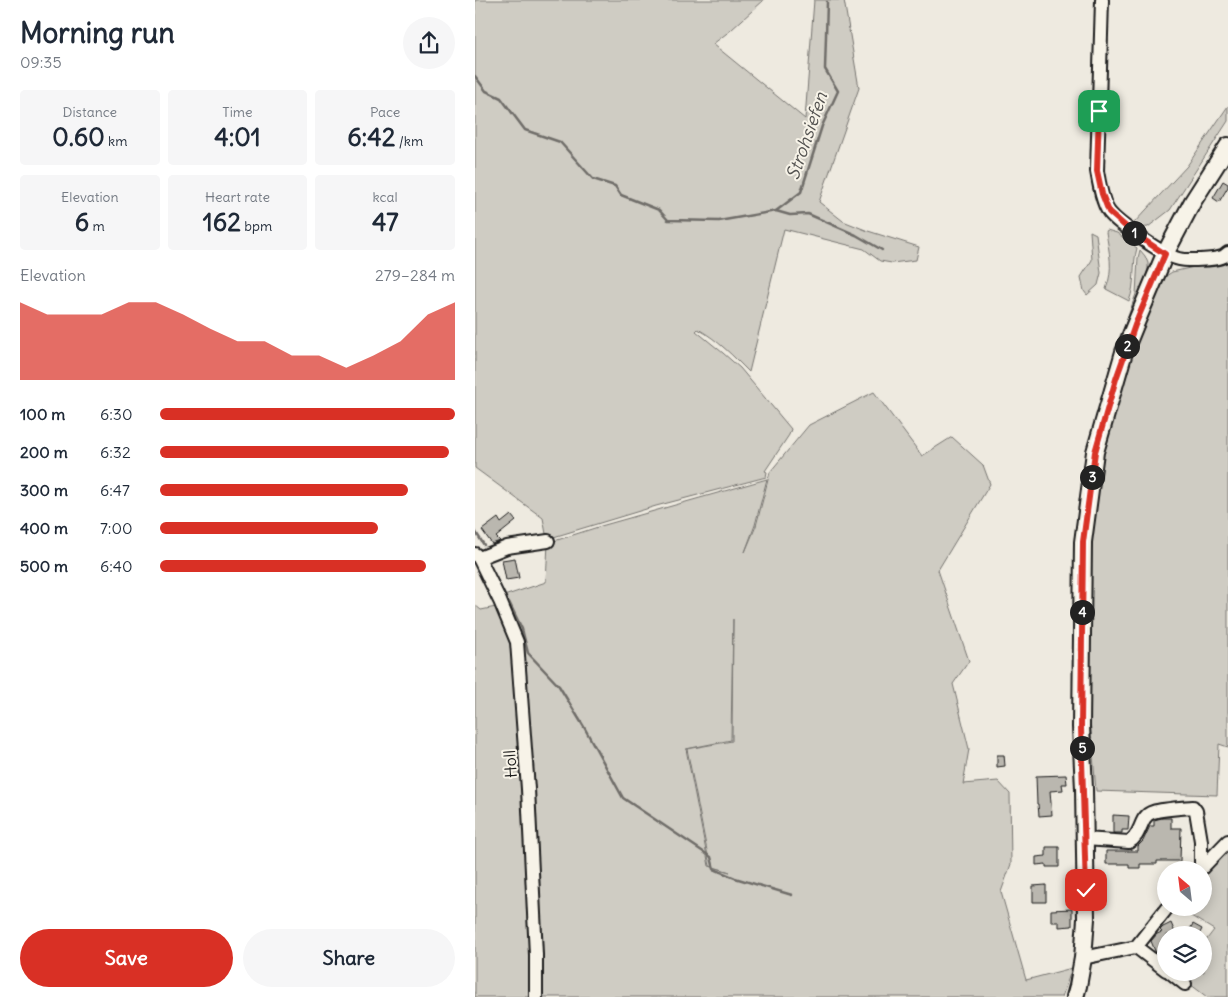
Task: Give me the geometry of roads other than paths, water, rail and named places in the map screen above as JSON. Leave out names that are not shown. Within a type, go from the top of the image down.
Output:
[{"type":"main road","points":[[1075,997],[1083,958],[1086,919],[1081,727],[1083,542],[1095,452],[1116,379],[1135,325],[1165,254],[1193,201],[1228,146]]},
{"type":"street","points":[[1102,0],[1097,171],[1102,194],[1109,212],[1132,232],[1165,254],[1179,260],[1222,257],[1228,253]]},
{"type":"street","name":"Holl","points":[[537,997],[528,789],[517,642],[500,600],[477,556],[507,547],[548,541]]},
{"type":"street","points":[[1085,840],[1129,842],[1133,840],[1148,814],[1193,807],[1201,841],[1200,861]]},
{"type":"street","points":[[1208,861],[1228,841]]},
{"type":"street","points":[[1083,958],[1136,947],[1161,916]]},
{"type":"street","points":[[1136,947],[1157,963]]},
{"type":"street","points":[[1181,981],[1185,984]]},
{"type":"waterway","name":"Strohsiefen","points":[[475,76],[486,91],[501,98],[525,130],[560,142],[593,179],[615,186],[621,195],[659,210],[668,220],[719,221],[776,211],[801,192],[822,126],[838,91],[825,69],[827,2]]},
{"type":"waterway","points":[[776,211],[790,215],[808,214],[856,235],[882,250]]},
{"type":"waterway","points":[[475,531],[484,545]]},
{"type":"waterway","points":[[509,602],[522,629],[528,653],[559,686],[623,798],[711,857],[714,869],[735,878],[792,895]]}]
